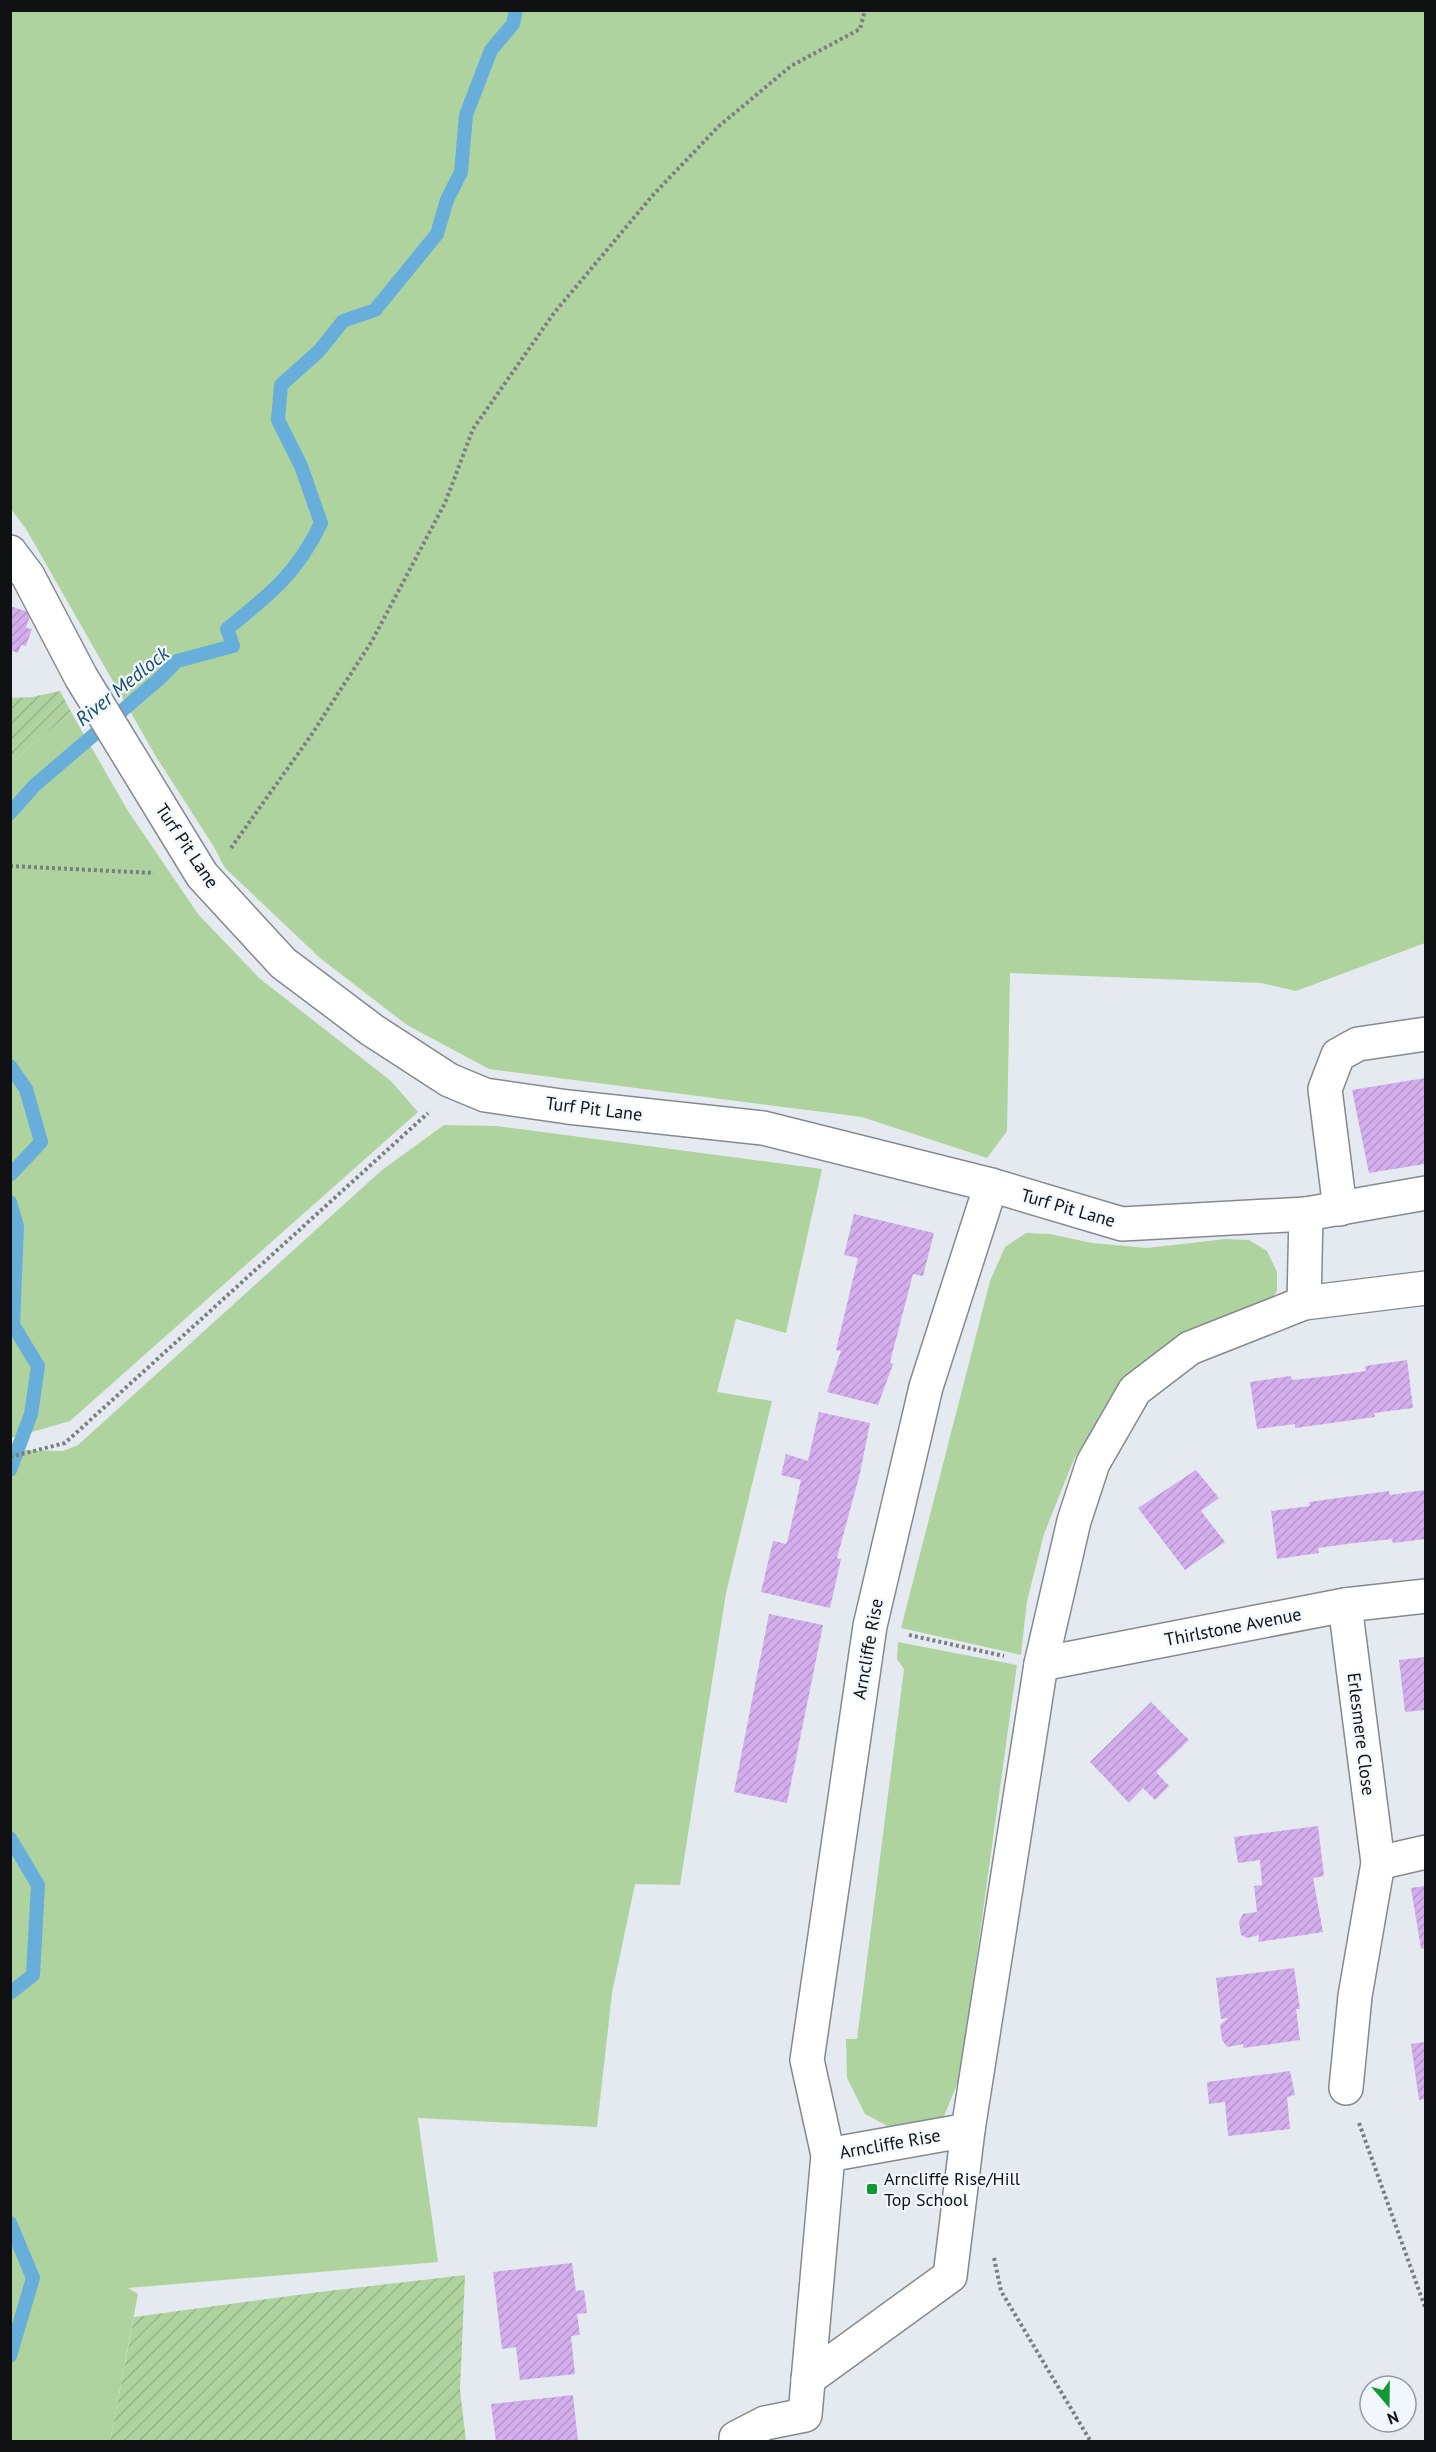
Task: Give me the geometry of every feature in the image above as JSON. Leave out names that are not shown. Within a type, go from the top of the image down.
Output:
[{"type":"street","name":"Turf Pit Lane","points":[[10,552],[28,576],[81,677],[194,863],[283,963],[372,1030],[449,1080],[485,1095],[568,1107],[763,1128],[991,1185],[1122,1224],[1306,1214],[1425,1193]]},
{"type":"street","points":[[1340,1209],[1324,1089],[1338,1055],[1358,1044],[1425,1034]]},
{"type":"street","name":"Arncliffe Rise","points":[[968,2130],[828,2155],[807,2060],[870,1626],[926,1387],[991,1185]]},
{"type":"street","points":[[1304,1303],[1306,1214]]},
{"type":"street","points":[[808,2379],[950,2277],[968,2130],[1041,1664],[1074,1521],[1093,1463],[1135,1390],[1190,1348],[1304,1303],[1425,1288]]},
{"type":"street","name":"Thirlstone Avenue","points":[[1041,1664],[1345,1605],[1425,1596]]},
{"type":"street","name":"Erlesmere Close","points":[[1345,1605],[1378,1863],[1355,1996],[1346,2088]]},
{"type":"street","points":[[1378,1863],[1425,1852]]},
{"type":"street","points":[[736,2442],[736,2438],[765,2423],[805,2415],[828,2155]]},
{"type":"path","points":[[10,866],[221,862],[310,737],[372,641],[445,503],[473,429],[554,313],[653,195],[719,126],[791,66],[860,29],[865,10]]},
{"type":"path","points":[[10,1457],[65,1443],[429,1112],[449,1080]]},
{"type":"path","points":[[870,1626],[1041,1664]]},
{"type":"path","points":[[1346,2088],[1425,2310]]},
{"type":"path","points":[[994,2256],[1001,2290],[1090,2442]]},
{"type":"green space","points":[[10,11],[1425,11],[1425,943],[1296,991],[1261,983],[1010,973],[1007,1131],[987,1158],[862,1117],[489,1069],[407,1025],[320,958],[225,868],[155,755],[26,529],[11,509]]},
{"type":"green space","points":[[60,691],[71,712],[11,763],[11,698],[32,697]]},
{"type":"green space","points":[[71,712],[128,811],[198,914],[259,978],[391,1081],[418,1112],[70,1421],[11,1438],[11,763]]},
{"type":"green space","points":[[444,1125],[496,1126],[822,1169],[786,1333],[736,1319],[717,1392],[772,1401],[726,1593],[680,1885],[635,1884],[612,1993],[597,2127],[418,2118],[438,2262],[128,2288],[138,2294],[110,2441],[11,2442],[11,1450],[63,1451],[78,1445],[382,1170]]},
{"type":"green space","points":[[1026,1233],[1050,1234],[1092,1243],[1147,1248],[1226,1239],[1249,1240],[1267,1251],[1277,1272],[1277,1291],[1262,1311],[1108,1404],[1074,1459],[1044,1534],[1027,1601],[1021,1655],[901,1628],[990,1281],[1005,1247]]},
{"type":"green space","points":[[898,1642],[1017,1665],[960,2077],[944,2116],[923,2128],[897,2131],[865,2114],[847,2078],[846,2039],[857,2039],[904,1669],[897,1659]]},
{"type":"green space","points":[[465,2275],[460,2390],[466,2441],[110,2441],[134,2317]]},
{"type":"building","points":[[10,606],[31,613],[26,628],[32,629],[26,646],[21,645],[18,653],[10,650]]},
{"type":"building","points":[[1425,1078],[1425,1164],[1369,1173],[1352,1090]]},
{"type":"building","points":[[854,1214],[934,1233],[923,1276],[913,1274],[890,1362],[893,1364],[878,1405],[827,1392],[841,1351],[836,1350],[858,1258],[844,1255]]},
{"type":"building","points":[[1407,1360],[1413,1408],[1374,1413],[1375,1417],[1295,1428],[1295,1424],[1257,1429],[1250,1382],[1291,1376],[1292,1380],[1366,1371],[1365,1366]]},
{"type":"building","points":[[819,1412],[870,1423],[860,1473],[837,1558],[841,1559],[830,1608],[761,1592],[773,1541],[786,1544],[788,1539],[801,1480],[781,1475],[786,1454],[808,1461]]},
{"type":"building","points":[[1196,1470],[1219,1498],[1201,1511],[1225,1542],[1185,1570],[1138,1508]]},
{"type":"building","points":[[1425,1490],[1425,1539],[1393,1543],[1392,1539],[1354,1543],[1318,1548],[1319,1553],[1277,1559],[1271,1511],[1310,1506],[1309,1502],[1389,1491],[1390,1495]]},
{"type":"building","points":[[769,1614],[823,1625],[787,1803],[734,1792]]},
{"type":"building","points":[[1425,1657],[1425,1710],[1405,1712],[1399,1660]]},
{"type":"building","points":[[1151,1702],[1189,1740],[1156,1772],[1169,1786],[1155,1800],[1143,1788],[1129,1803],[1090,1762]]},
{"type":"building","points":[[1318,1826],[1324,1876],[1313,1878],[1323,1932],[1258,1942],[1259,1935],[1247,1938],[1241,1935],[1239,1922],[1243,1914],[1257,1912],[1254,1886],[1262,1885],[1260,1860],[1238,1863],[1234,1837]]},
{"type":"building","points":[[1425,1886],[1425,1948],[1421,1949],[1411,1888]]},
{"type":"building","points":[[1294,1968],[1300,2009],[1296,2009],[1300,2040],[1243,2048],[1243,2044],[1227,2047],[1222,2040],[1220,2025],[1228,2018],[1221,2019],[1216,1978]]},
{"type":"building","points":[[1425,2042],[1425,2099],[1419,2100],[1411,2044]]},
{"type":"building","points":[[1290,2071],[1295,2095],[1287,2097],[1290,2129],[1228,2136],[1225,2102],[1209,2104],[1207,2082]]},
{"type":"building","points":[[572,2263],[576,2291],[584,2290],[587,2313],[577,2314],[580,2335],[571,2336],[575,2374],[520,2380],[516,2347],[502,2349],[493,2272]]},
{"type":"building","points":[[573,2395],[578,2442],[496,2442],[491,2404]]},
{"type":"waterway","name":"River Medlock","points":[[10,813],[35,785],[158,680],[177,661],[233,646],[227,629],[281,582],[312,541],[321,523],[301,466],[278,420],[281,385],[319,351],[343,321],[375,310],[437,234],[447,200],[461,172],[466,115],[491,50],[513,24],[516,10]]},
{"type":"waterway","name":"River Medlock","points":[[10,1066],[26,1089],[41,1142],[10,1175]]},
{"type":"waterway","name":"River Medlock","points":[[10,1202],[17,1226],[13,1325],[38,1366],[31,1414],[10,1470]]},
{"type":"waterway","name":"River Medlock","points":[[10,1838],[38,1885],[33,1975],[10,1993]]},
{"type":"waterway","name":"River Medlock","points":[[10,2223],[33,2278],[10,2356]]},
{"type":"place","name":"Arncliffe Rise/Hill Top School","points":[[872,2189]]}]
